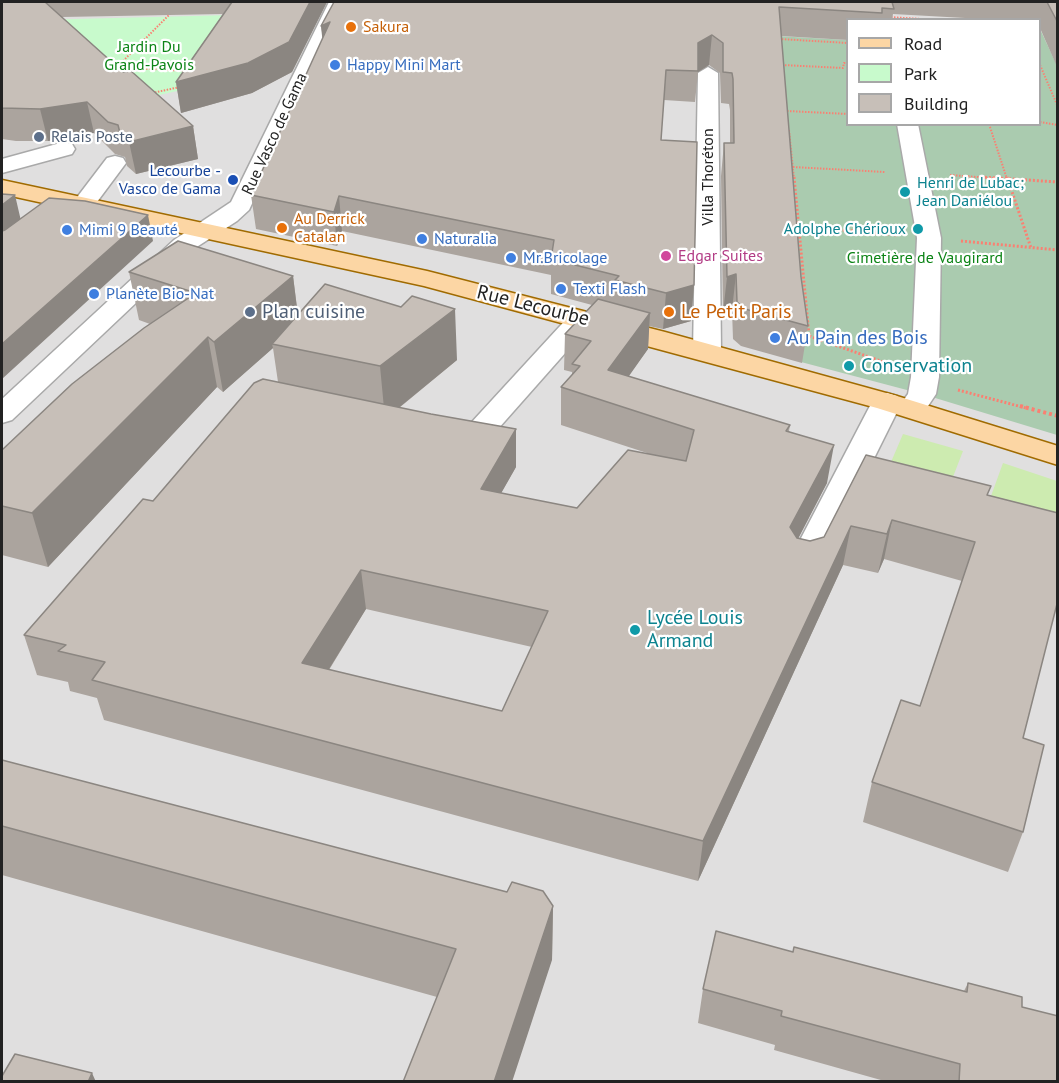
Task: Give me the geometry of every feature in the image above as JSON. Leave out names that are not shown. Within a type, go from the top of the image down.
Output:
[{"type":"main road","name":"Rue Lecourbe","points":[[2,187],[427,279],[907,402],[1058,456]]},
{"type":"street","name":"Rue Vasco de Gama","points":[[2,414],[183,245],[241,205],[338,2]]},
{"type":"street","name":"Villa Thoréton","points":[[707,352],[708,73]]},
{"type":"street","points":[[803,567],[907,402],[929,238],[907,126]]},
{"type":"street","points":[[2,166],[64,149]]},
{"type":"street","points":[[42,219],[75,203],[115,163]]},
{"type":"street","points":[[423,438],[434,441],[447,434],[479,432],[581,319]]},
{"type":"path","points":[[117,67],[170,14],[175,2]]},
{"type":"path","points":[[885,17],[903,18]]},
{"type":"path","points":[[780,47],[779,39],[846,43]]},
{"type":"path","points":[[781,56],[782,65],[843,68],[846,63]]},
{"type":"path","points":[[117,67],[195,72]]},
{"type":"path","points":[[117,67],[123,74]]},
{"type":"path","points":[[1041,68],[1058,107]]},
{"type":"path","points":[[1041,77],[1045,78]]},
{"type":"path","points":[[152,93],[183,87]]},
{"type":"path","points":[[809,336],[787,111],[846,114]]},
{"type":"path","points":[[1041,122],[1058,125]]},
{"type":"path","points":[[990,126],[1031,248]]},
{"type":"shaded area","points":[[2,2],[1057,2],[1057,1081],[2,1081]]},
{"type":"green space","name":"Jardin Du Grand-Pavois","points":[[232,15],[195,87],[137,100],[36,20]]},
{"type":"green space","name":"Cimetière de Vaugirard","points":[[1041,31],[1058,68],[1057,435],[922,394],[801,362],[776,36],[846,40],[846,126],[1041,126]]},
{"type":"green space","points":[[903,434],[963,451],[946,495],[885,476]]},
{"type":"green space","points":[[1003,463],[1057,481],[1057,530],[987,507]]},
{"type":"building","points":[[2,2],[45,2],[123,72],[131,71],[193,126],[129,142],[120,133],[118,125],[108,122],[87,102],[40,109],[2,108]]},
{"type":"building","points":[[232,2],[310,2],[289,42],[248,63],[176,82]]},
{"type":"building","points":[[334,2],[892,2],[894,9],[882,8],[882,13],[779,7],[801,277],[808,326],[745,309],[737,302],[736,274],[727,277],[724,143],[734,143],[733,79],[732,73],[723,72],[723,43],[712,35],[698,43],[698,71],[666,70],[661,140],[697,142],[694,285],[666,293],[615,280],[619,276],[551,259],[554,240],[339,196],[334,212],[251,195],[330,22],[321,26]]},
{"type":"building","points":[[1047,2],[1058,2],[1058,23]]},
{"type":"building","points":[[2,194],[15,195],[2,205]]},
{"type":"building","points":[[49,198],[85,201],[148,215],[2,344],[2,231]]},
{"type":"building","points":[[178,241],[293,276],[214,342],[208,337],[32,513],[2,506],[2,450],[72,384],[144,328],[196,293],[129,272]]},
{"type":"building","points":[[325,284],[401,307],[412,296],[455,309],[380,366],[272,344]]},
{"type":"building","name":"Lycée Louis Armand","points":[[598,299],[650,313],[608,370],[790,425],[786,431],[834,445],[790,527],[797,538],[810,541],[824,537],[866,455],[991,486],[987,495],[1058,513],[1058,600],[1023,738],[1044,745],[1023,832],[872,782],[901,700],[920,706],[975,542],[892,520],[887,534],[851,526],[703,841],[92,680],[105,662],[58,651],[66,645],[24,635],[143,499],[153,501],[254,383],[263,379],[516,429],[481,489],[577,508],[628,450],[686,461],[694,430],[561,387],[580,366],[572,364],[591,341],[565,334]],"holes":[[[361,570],[548,611],[502,711],[302,663]]]},
{"type":"building","points":[[2,760],[507,892],[512,882],[543,891],[553,906],[494,1082],[403,1082],[456,949],[2,826]]},
{"type":"building","points":[[716,931],[793,952],[794,947],[967,992],[968,983],[1022,997],[1022,1007],[1058,1016],[1058,1082],[959,1082],[960,1064],[781,1016],[782,1011],[703,989]]},
{"type":"building","points":[[15,1054],[92,1073],[88,1082],[2,1082],[2,1076]]},
{"type":"place","name":"Sakura","points":[[351,27]]},
{"type":"place","name":"Happy Mini Mart","points":[[335,65]]},
{"type":"place","name":"Relais Poste","points":[[39,137]]},
{"type":"place","name":"Lecourbe - Vasco de Gama","points":[[233,180]]},
{"type":"place","name":"Henri de Lubac; Jean Daniélou","points":[[905,192]]},
{"type":"place","name":"Au Derrick Catalan","points":[[282,228]]},
{"type":"place","name":"Adolphe Chérioux","points":[[918,229]]},
{"type":"place","name":"Mimi 9 Beauté","points":[[67,230]]},
{"type":"place","name":"Naturalia","points":[[422,239]]},
{"type":"place","name":"Edgar Suites","points":[[666,256]]},
{"type":"place","name":"Mr.Bricolage","points":[[511,258]]},
{"type":"place","name":"Texti Flash","points":[[561,289]]},
{"type":"place","name":"Planète Bio-Nat","points":[[94,294]]},
{"type":"place","name":"Plan cuisine","points":[[250,312]]},
{"type":"place","name":"Le Petit Paris","points":[[669,312]]},
{"type":"place","name":"Au Pain des Bois","points":[[775,338]]},
{"type":"place","name":"Conservation","points":[[849,366]]},
{"type":"place","name":"Lycée Louis Armand","points":[[635,630]]}]
